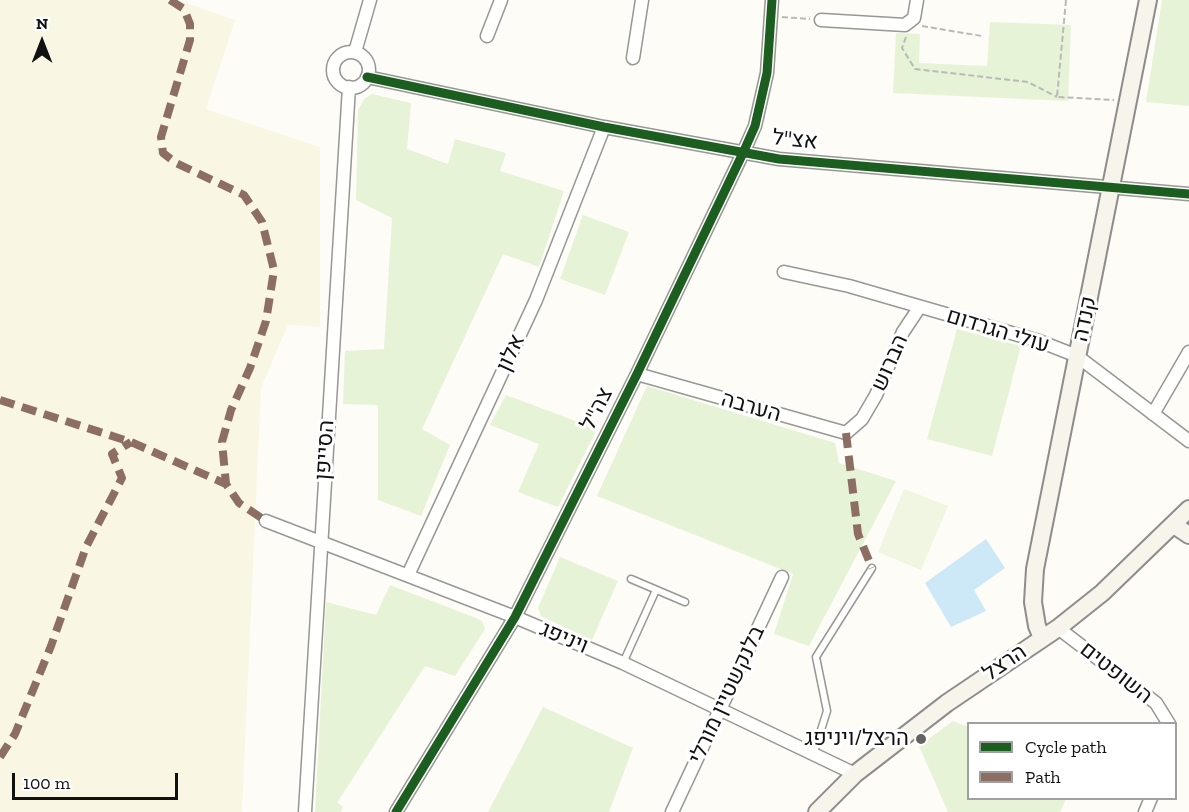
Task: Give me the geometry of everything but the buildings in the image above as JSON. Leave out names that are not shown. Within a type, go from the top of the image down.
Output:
[{"type":"street","points":[[355,52],[370,0]]},
{"type":"street","points":[[487,36],[501,0]]},
{"type":"street","points":[[633,58],[642,0]]},
{"type":"street","name":"צה\"ל","points":[[396,812],[515,617],[637,374],[743,153],[755,126],[767,73],[772,0]]},
{"type":"street","points":[[821,20],[898,26],[910,23],[916,12],[917,0]]},
{"type":"street","name":"קנדה","points":[[1042,638],[1037,626],[1033,602],[1035,569],[1113,187],[1148,0]]},
{"type":"street","points":[[355,52],[368,62],[368,77],[358,86],[349,87],[336,80],[333,68],[338,57],[355,52]]},
{"type":"street","name":"אצ\"ל","points":[[368,77],[604,127],[779,159],[1189,194]]},
{"type":"street","name":"הסייפן","points":[[304,812],[349,87]]},
{"type":"street","name":"אלון","points":[[408,575],[536,300],[604,127]]},
{"type":"street","name":"עולי הגרדום","points":[[784,272],[849,286],[1028,338],[1077,356],[1189,441]]},
{"type":"street","name":"הברוש","points":[[862,419],[876,395],[903,332],[919,308]]},
{"type":"street","points":[[1153,414],[1189,352]]},
{"type":"street","name":"הערבה","points":[[637,374],[846,433],[862,419]]},
{"type":"street","name":"הרצל","points":[[817,812],[855,774],[946,703],[1058,628],[1102,593],[1189,509]]},
{"type":"street","name":"ויניפג","points":[[266,520],[515,617],[623,663],[722,709],[812,756],[855,774]]},
{"type":"street","points":[[1174,525],[1189,535]]},
{"type":"street","name":"בלנקשטיין מורלי","points":[[672,812],[782,577]]},
{"type":"street","name":"השופטים","points":[[1058,628],[1156,703],[1168,722]]},
{"type":"lane","points":[[812,756],[827,711],[816,657],[872,568]]},
{"type":"lane","points":[[631,579],[685,602]]},
{"type":"lane","points":[[623,663],[656,590]]},
{"type":"path","points":[[1057,97],[1066,0]]},
{"type":"path","points":[[771,16],[821,20]]},
{"type":"path","points":[[982,36],[910,23],[902,48],[915,69],[1028,82],[1057,97],[1129,101]]},
{"type":"shaded area","points":[[0,0],[178,0],[235,20],[206,109],[320,147],[320,327],[288,325],[261,388],[242,812],[0,812]]},
{"type":"green space","points":[[1162,0],[1189,0],[1189,106],[1146,102]]},
{"type":"green space","points":[[990,22],[1071,25],[1068,101],[893,93],[896,33],[920,34],[919,63],[987,66]]},
{"type":"green space","points":[[372,94],[411,103],[407,149],[448,164],[455,139],[506,153],[500,171],[564,191],[539,267],[503,254],[422,429],[450,445],[421,516],[378,500],[378,405],[343,404],[345,351],[384,349],[392,218],[356,200],[358,110],[364,99]]},
{"type":"green space","points":[[583,215],[629,232],[605,295],[560,279]]},
{"type":"green space","points":[[957,329],[1021,346],[992,456],[927,439]]},
{"type":"green space","points":[[647,386],[835,443],[839,463],[896,481],[809,646],[774,634],[793,574],[597,496]]},
{"type":"green space","points":[[506,395],[597,429],[558,507],[518,492],[539,444],[490,425]]},
{"type":"green space","points":[[904,489],[948,506],[921,570],[878,552]]},
{"type":"green space","points":[[560,557],[618,581],[592,640],[541,616],[538,608]]},
{"type":"green space","points":[[390,585],[476,618],[482,621],[485,629],[455,676],[425,666],[337,803],[343,806],[341,812],[315,812],[326,602],[376,615]]},
{"type":"green space","points":[[543,707],[633,748],[609,812],[488,812]]},
{"type":"green space","points":[[953,721],[967,727],[967,800],[1066,800],[1060,812],[948,812],[919,746]]},
{"type":"water","points":[[986,539],[1005,568],[974,590],[986,611],[951,627],[925,583]]},
{"type":"marked path","points":[[170,0],[184,9],[190,24],[190,40],[161,137],[163,153],[176,163],[244,195],[262,222],[274,270],[266,321],[250,368],[231,410],[222,442],[226,484]]},
{"type":"marked path","points":[[0,400],[131,442],[226,484],[239,503],[266,521]]},
{"type":"marked path","points":[[846,433],[858,534],[872,568]]},
{"type":"marked path","points":[[0,757],[15,734],[51,646],[86,547],[122,478],[112,454],[131,442]]},
{"type":"cycle path","points":[[396,812],[515,617],[637,374],[743,153],[755,126],[767,73],[772,0]]},
{"type":"cycle path","points":[[367,77],[604,127],[779,159],[1189,194]]},
{"type":"place","name":"הרצל/ויניפג","points":[[921,739]]}]
